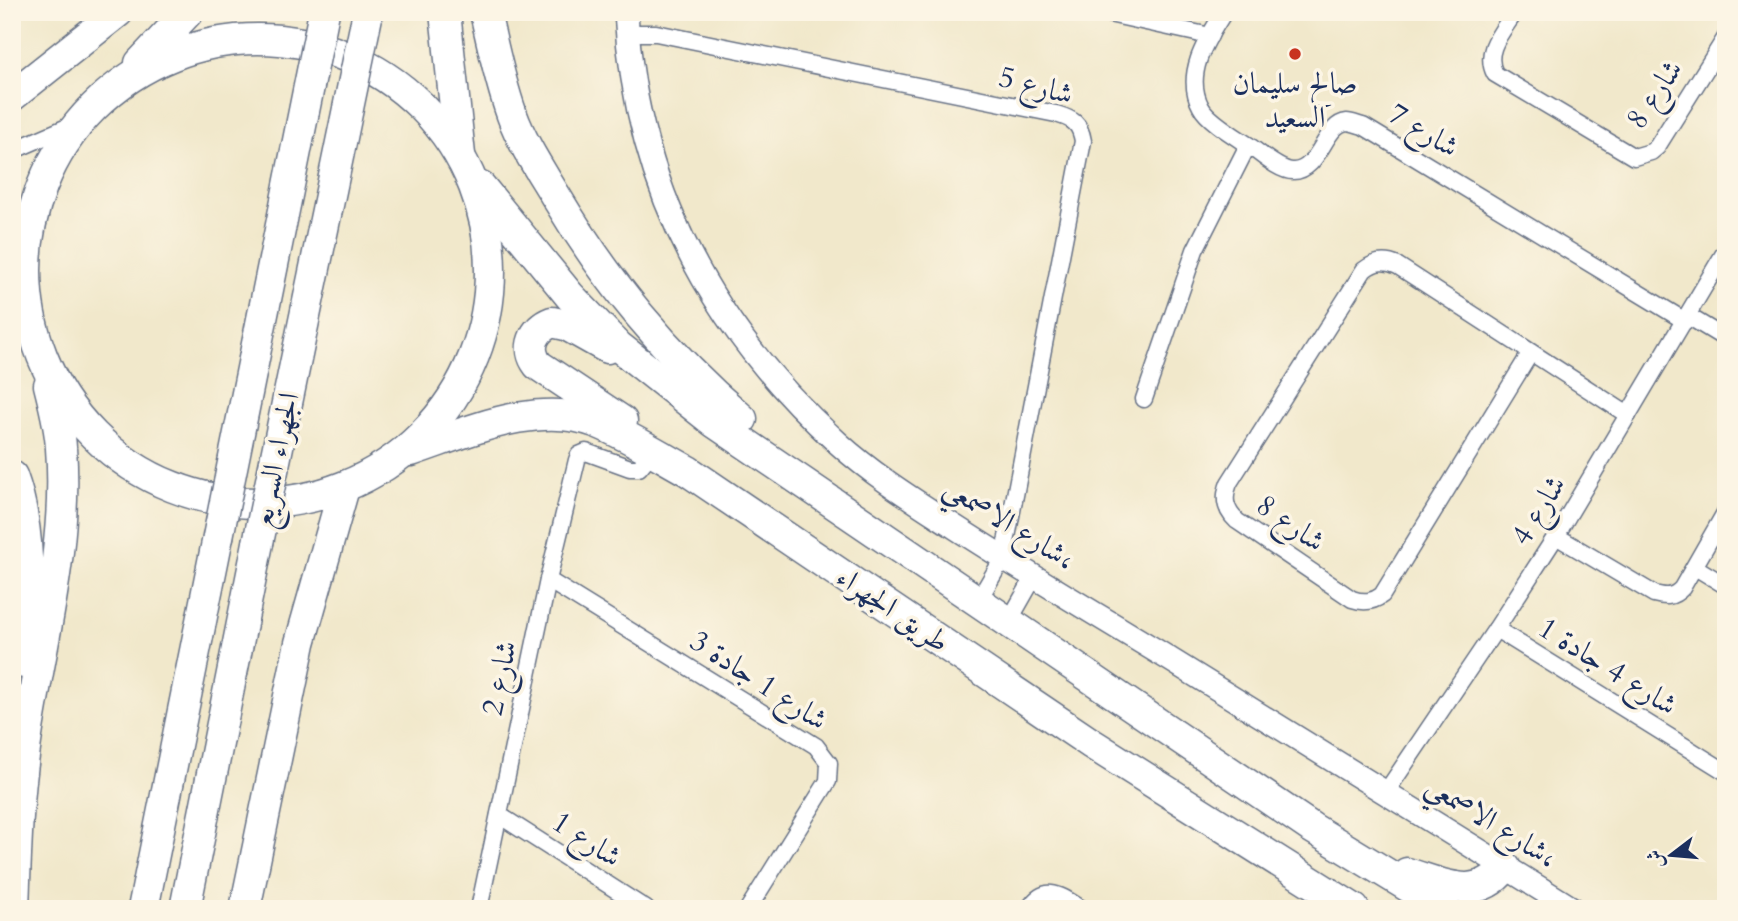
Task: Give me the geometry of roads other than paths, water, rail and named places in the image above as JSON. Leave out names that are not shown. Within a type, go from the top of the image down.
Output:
[{"type":"highway","points":[[12,96],[118,12]]},
{"type":"highway","points":[[122,81],[158,60],[188,48],[220,40],[286,39],[318,46],[359,61],[405,90],[429,113],[463,161],[481,204],[489,243],[491,284],[485,323],[473,362],[454,397],[430,429],[404,453],[375,473],[344,488],[304,500],[263,504],[222,502],[183,491],[145,474],[111,451],[82,422],[58,388],[43,357],[20,292],[32,217],[45,178],[65,141],[91,109],[122,81],[188,12]]},
{"type":"highway","name":"الجهراء السريع","points":[[144,909],[324,12]]},
{"type":"highway","name":"الجهراء السريع","points":[[185,909],[368,12]]},
{"type":"highway","points":[[445,12],[463,161]]},
{"type":"highway","points":[[485,12],[513,118],[543,176],[602,269],[664,346],[716,397],[860,520]]},
{"type":"highway","name":"طريق الجهراء","points":[[463,161],[570,296],[618,346],[714,422],[1312,828],[1445,909]]},
{"type":"highway","points":[[688,471],[625,423],[538,365],[532,350],[536,332],[552,322],[566,325],[602,345],[714,422]]},
{"type":"highway","points":[[14,909],[19,802],[25,749],[51,604],[60,512],[61,448],[43,357]]},
{"type":"highway","name":"طريق الجهراء","points":[[404,453],[501,421],[533,415],[596,422],[688,471],[1092,744],[1354,909]]},
{"type":"highway","points":[[12,476],[17,489],[28,562],[23,694],[25,749]]},
{"type":"highway","points":[[244,909],[300,643],[344,488]]},
{"type":"highway","points":[[1368,861],[1455,887],[1476,888],[1496,878],[1506,867]]},
{"type":"street","points":[[1100,12],[1210,36]]},
{"type":"street","name":"شارع 7","points":[[1224,12],[1196,64],[1195,78],[1201,108],[1285,170],[1293,171],[1307,166],[1336,127],[1347,122],[1363,126],[1686,318]]},
{"type":"street","name":"شارع 8","points":[[1515,12],[1491,53],[1490,60],[1495,74],[1634,157],[1657,147],[1726,37]]},
{"type":"street","name":"شارع الاصمعي،","points":[[627,23],[635,94],[653,163],[675,225],[699,274],[730,322],[767,369],[839,444],[888,482],[1003,558],[1573,909]]},
{"type":"street","name":"شارع 5","points":[[627,23],[656,33],[1056,114],[1077,122],[1083,141],[1003,558]]},
{"type":"street","points":[[12,151],[81,121]]},
{"type":"street","points":[[1144,399],[1195,250],[1248,145]]},
{"type":"street","name":"شارع 4","points":[[1386,792],[1556,536],[1726,250]]},
{"type":"street","name":"شارع 8","points":[[1531,352],[1382,595],[1377,598],[1365,602],[1352,599],[1237,521],[1228,510],[1225,497],[1229,483],[1364,270],[1384,261],[1398,265],[1628,415]]},
{"type":"street","points":[[1686,318],[1726,339]]},
{"type":"street","name":"شارع 2","points":[[479,909],[576,460],[586,452],[630,468],[639,468],[653,451]]},
{"type":"street","points":[[1556,536],[1663,597],[1676,594],[1695,567],[1726,511]]},
{"type":"street","name":"طريق الجهراء","points":[[978,601],[1003,558]]},
{"type":"street","points":[[1695,567],[1726,586]]},
{"type":"street","points":[[1009,621],[1034,577]]},
{"type":"street","name":"شارع 1 جادة 3","points":[[548,580],[816,746],[829,763],[828,781],[748,909]]},
{"type":"street","name":"شارع 4 جادة 1","points":[[1496,629],[1726,772]]},
{"type":"street","name":"شارع 1","points":[[499,815],[646,909]]},
{"type":"street","points":[[1029,909],[1040,896],[1051,893],[1082,909]]},
{"type":"place","name":"صالح سليمان السعيد","points":[[1295,54]]}]
